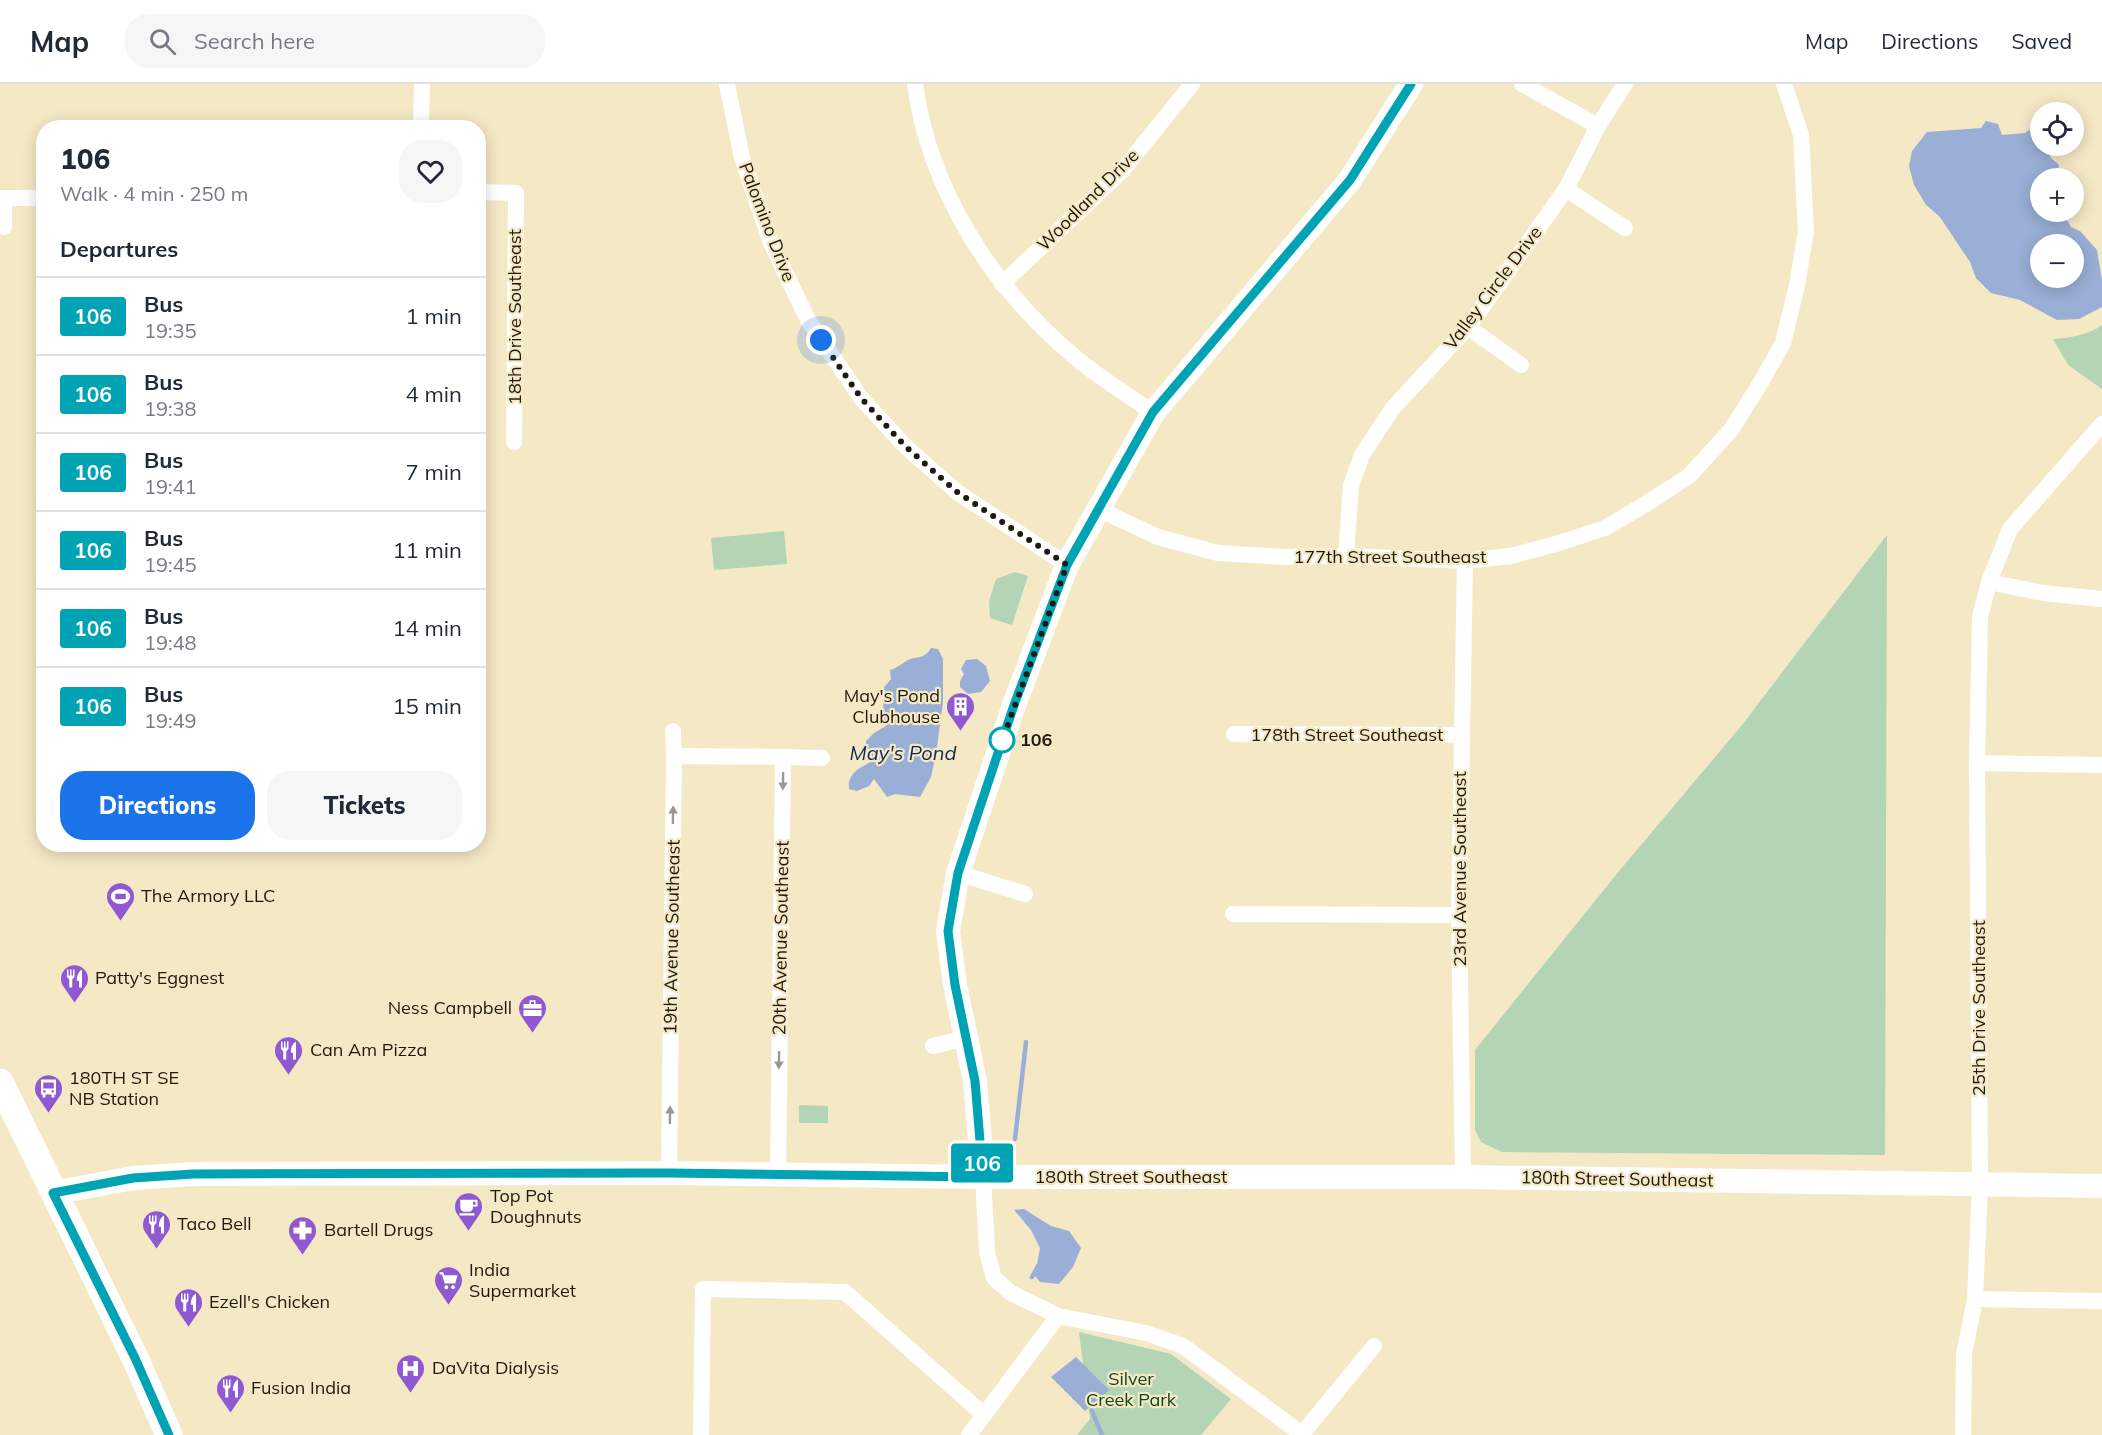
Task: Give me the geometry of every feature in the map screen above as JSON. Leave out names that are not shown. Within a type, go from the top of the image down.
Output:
[{"type":"main road","points":[[0,1082],[135,1358],[169,1435]]},
{"type":"street","points":[[421,120],[422,84]]},
{"type":"street","name":"Palomino Drive","points":[[728,84],[742,158],[771,243],[808,320],[861,398],[905,446],[957,492],[1067,565]]},
{"type":"street","points":[[915,84],[919,115],[940,176],[964,226],[1002,284],[1075,358],[1153,412]]},
{"type":"street","name":"Woodland Drive","points":[[1002,284],[1122,171],[1192,84]]},
{"type":"street","points":[[1374,1346],[1302,1434],[1183,1346],[1146,1333],[1058,1316],[1011,1293],[994,1278],[987,1252],[975,1081],[955,985],[948,931],[958,873],[1014,705],[1067,565],[1153,412],[1350,180],[1411,84]]},
{"type":"street","points":[[1522,84],[1598,126]]},
{"type":"street","name":"Valley Circle Drive","points":[[1346,556],[1351,485],[1362,455],[1392,410],[1468,327],[1566,189],[1598,126],[1625,84]]},
{"type":"street","name":"177th Street Southeast","points":[[1098,509],[1158,537],[1218,553],[1284,557],[1346,556],[1465,561],[1511,556],[1605,528],[1689,476],[1731,429],[1783,343],[1797,285],[1806,232],[1801,135],[1784,84]]},
{"type":"street","points":[[1566,189],[1626,228]]},
{"type":"street","name":"18th Drive Southeast","points":[[486,192],[516,193],[514,442]]},
{"type":"street","points":[[4,227],[2,198],[36,198]]},
{"type":"street","points":[[1468,327],[1521,365]]},
{"type":"street","name":"25th Drive Southeast","points":[[1963,1435],[1964,1354],[1975,1299],[1980,1185],[1977,763],[1980,617],[1989,582],[2010,529],[2102,424]]},
{"type":"street","name":"23rd Avenue Southeast","points":[[1463,1177],[1459,915],[1465,561]]},
{"type":"street","points":[[1989,582],[2043,593],[2102,599]]},
{"type":"street","name":"19th Avenue Southeast","points":[[669,1173],[673,731]]},
{"type":"street","name":"178th Street Southeast","points":[[1234,734],[1461,735]]},
{"type":"street","points":[[674,756],[822,758]]},
{"type":"street","name":"20th Avenue Southeast","points":[[778,1175],[783,757]]},
{"type":"street","points":[[1977,763],[2102,765]]},
{"type":"street","points":[[958,873],[1025,894]]},
{"type":"street","points":[[1233,914],[1459,915]]},
{"type":"street","points":[[933,1046],[966,1038]]},
{"type":"street","name":"180th Street Southeast","points":[[53,1193],[133,1178],[193,1174],[669,1173],[983,1177],[1463,1177],[2102,1186]]},
{"type":"street","points":[[701,1435],[703,1289],[845,1292],[984,1415]]},
{"type":"street","points":[[1975,1299],[2102,1301]]},
{"type":"street","points":[[969,1435],[1058,1316]]},
{"type":"green space","points":[[2102,325],[2102,389],[2068,365],[2053,339],[2085,334]]},
{"type":"green space","points":[[784,531],[787,564],[714,570],[711,538]]},
{"type":"green space","points":[[1887,535],[1885,1155],[1502,1152],[1481,1142],[1475,1130],[1475,1050],[1615,876],[1742,725]]},
{"type":"green space","points":[[1015,572],[1028,576],[1012,625],[990,618],[989,601],[996,579]]},
{"type":"green space","points":[[799,1105],[828,1106],[828,1123],[799,1123]]},
{"type":"green space","name":"Silver Creek Park","points":[[1079,1332],[1171,1354],[1231,1399],[1201,1435],[1077,1435],[1090,1419]]},
{"type":"water","points":[[1986,121],[1998,124],[2002,135],[2025,133],[2030,130],[2030,156],[2050,156],[2059,165],[2058,168],[2030,168],[2030,222],[2068,222],[2071,227],[2083,234],[2030,234],[2030,288],[2084,288],[2084,235],[2097,250],[2102,280],[2102,307],[2079,319],[2057,320],[2020,300],[1991,293],[1976,278],[1970,262],[1940,217],[1926,205],[1914,185],[1909,166],[1912,151],[1927,132],[1981,128]]},
{"type":"water","name":"May's Pond","points":[[931,648],[938,649],[943,659],[943,702],[931,777],[920,797],[895,794],[887,797],[874,779],[869,786],[857,791],[849,789],[852,775],[872,761],[871,754],[866,750],[866,741],[886,726],[883,716],[882,690],[891,679],[890,670],[908,660],[924,656]]},
{"type":"water","points":[[977,659],[986,666],[990,681],[981,692],[968,694],[960,687],[964,674],[961,669],[966,660]]},
{"type":"water","points":[[1024,1209],[1051,1226],[1069,1231],[1081,1248],[1073,1267],[1059,1284],[1040,1282],[1035,1276],[1040,1248],[1031,1230],[1014,1210]]},
{"type":"water","points":[[1076,1357],[1109,1390],[1085,1411],[1051,1377]]},
{"type":"waterway","points":[[1015,1139],[1026,1042]]},
{"type":"waterway","points":[[1032,1277],[1038,1266]]},
{"type":"waterway","points":[[1092,1411],[1102,1435]]},
{"type":"bus line","name":"106","points":[[169,1435],[135,1358],[53,1193],[133,1178],[193,1174],[669,1173],[983,1177],[975,1081],[955,985],[948,931],[958,873],[1014,705],[1067,565],[1153,412],[1350,180],[1411,84]]},
{"type":"place","name":"May's Pond Clubhouse","points":[[961,732]]},
{"type":"place","name":"106","points":[[1002,740]]},
{"type":"place","name":"The Armory LLC","points":[[120,922]]},
{"type":"place","name":"Patty's Eggnest","points":[[74,1004]]},
{"type":"place","name":"Ness Campbell","points":[[533,1034]]},
{"type":"place","name":"Can Am Pizza","points":[[289,1076]]},
{"type":"place","name":"180TH ST SE NB Station","points":[[48,1114]]},
{"type":"place","name":"Top Pot Doughnuts","points":[[469,1232]]},
{"type":"place","name":"Taco Bell","points":[[156,1250]]},
{"type":"place","name":"Bartell Drugs","points":[[303,1256]]},
{"type":"place","name":"India Supermarket","points":[[448,1306]]},
{"type":"place","name":"Ezell's Chicken","points":[[188,1328]]},
{"type":"place","name":"DaVita Dialysis","points":[[411,1394]]},
{"type":"place","name":"Fusion India","points":[[230,1414]]},
{"type":"route","points":[[821,340],[861,398],[905,446],[957,492],[1067,565],[1000,746],[1002,740]]}]
